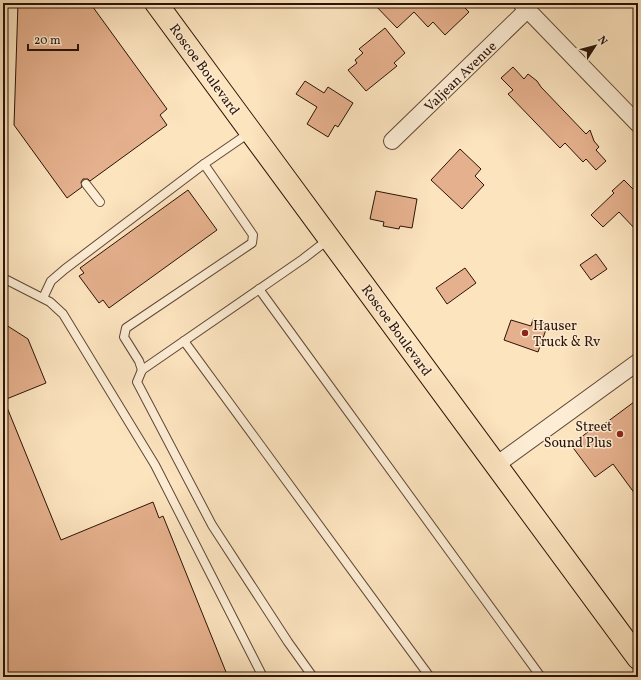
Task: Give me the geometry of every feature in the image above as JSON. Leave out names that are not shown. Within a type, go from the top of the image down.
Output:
[{"type":"main road","name":"Roscoe Boulevard","points":[[156,3],[638,658]]},
{"type":"street","points":[[524,6],[638,124]]},
{"type":"street","name":"Valjean Avenue","points":[[392,141],[524,6]]},
{"type":"street","points":[[496,465],[638,362]]},
{"type":"lane","points":[[43,298],[51,281],[65,269],[204,164],[251,132]]},
{"type":"lane","points":[[142,370],[139,361],[124,337],[126,328],[252,243],[253,235],[204,164]]},
{"type":"lane","points":[[86,184],[100,202]]},
{"type":"lane","points":[[313,677],[288,642],[212,525],[137,382],[142,370],[329,239]]},
{"type":"lane","points":[[3,278],[43,298],[58,308],[63,314],[155,465],[263,677]]},
{"type":"lane","points":[[259,289],[541,677]]},
{"type":"lane","points":[[184,341],[430,677]]},
{"type":"building","points":[[18,3],[90,3],[167,109],[160,115],[167,125],[90,181],[88,179],[83,179],[81,182],[82,187],[67,198],[14,125]]},
{"type":"building","points":[[373,3],[460,3],[469,12],[445,35],[433,22],[428,27],[414,12],[397,28]]},
{"type":"building","points":[[385,28],[405,53],[394,63],[397,66],[366,91],[348,70],[357,63],[355,60],[363,53],[359,49]]},
{"type":"building","points":[[513,67],[524,79],[528,74],[537,81],[586,134],[590,130],[594,141],[599,147],[596,150],[606,161],[596,170],[586,159],[583,162],[565,143],[560,148],[508,94],[513,90],[501,78]]},
{"type":"building","points":[[305,81],[324,93],[328,87],[353,103],[338,127],[335,125],[328,137],[307,124],[317,107],[296,94]]},
{"type":"building","points":[[460,149],[481,169],[475,176],[484,185],[462,209],[431,180]]},
{"type":"building","points":[[624,180],[638,194],[638,232],[619,212],[603,227],[591,215],[614,193],[612,191]]},
{"type":"building","points":[[188,190],[217,230],[109,308],[103,300],[99,303],[79,276],[84,273],[80,268]]},
{"type":"building","points":[[376,191],[417,199],[412,228],[400,226],[399,229],[383,226],[384,222],[370,219]]},
{"type":"building","points":[[596,254],[607,269],[591,280],[580,265]]},
{"type":"building","points":[[465,268],[476,283],[447,304],[436,288]]},
{"type":"building","name":"Hauser Truck & Rv","points":[[533,319],[548,324],[538,352],[504,340],[511,320],[531,326]]},
{"type":"building","points":[[3,323],[28,339],[46,383],[4,400],[61,540],[153,502],[159,518],[163,516],[228,677],[3,677]]},
{"type":"building","points":[[638,399],[638,498],[613,464],[595,477],[571,445],[597,425],[599,428]]},
{"type":"place","name":"Hauser Truck & Rv","points":[[525,333]]},
{"type":"place","name":"Street Sound Plus","points":[[620,434]]}]
